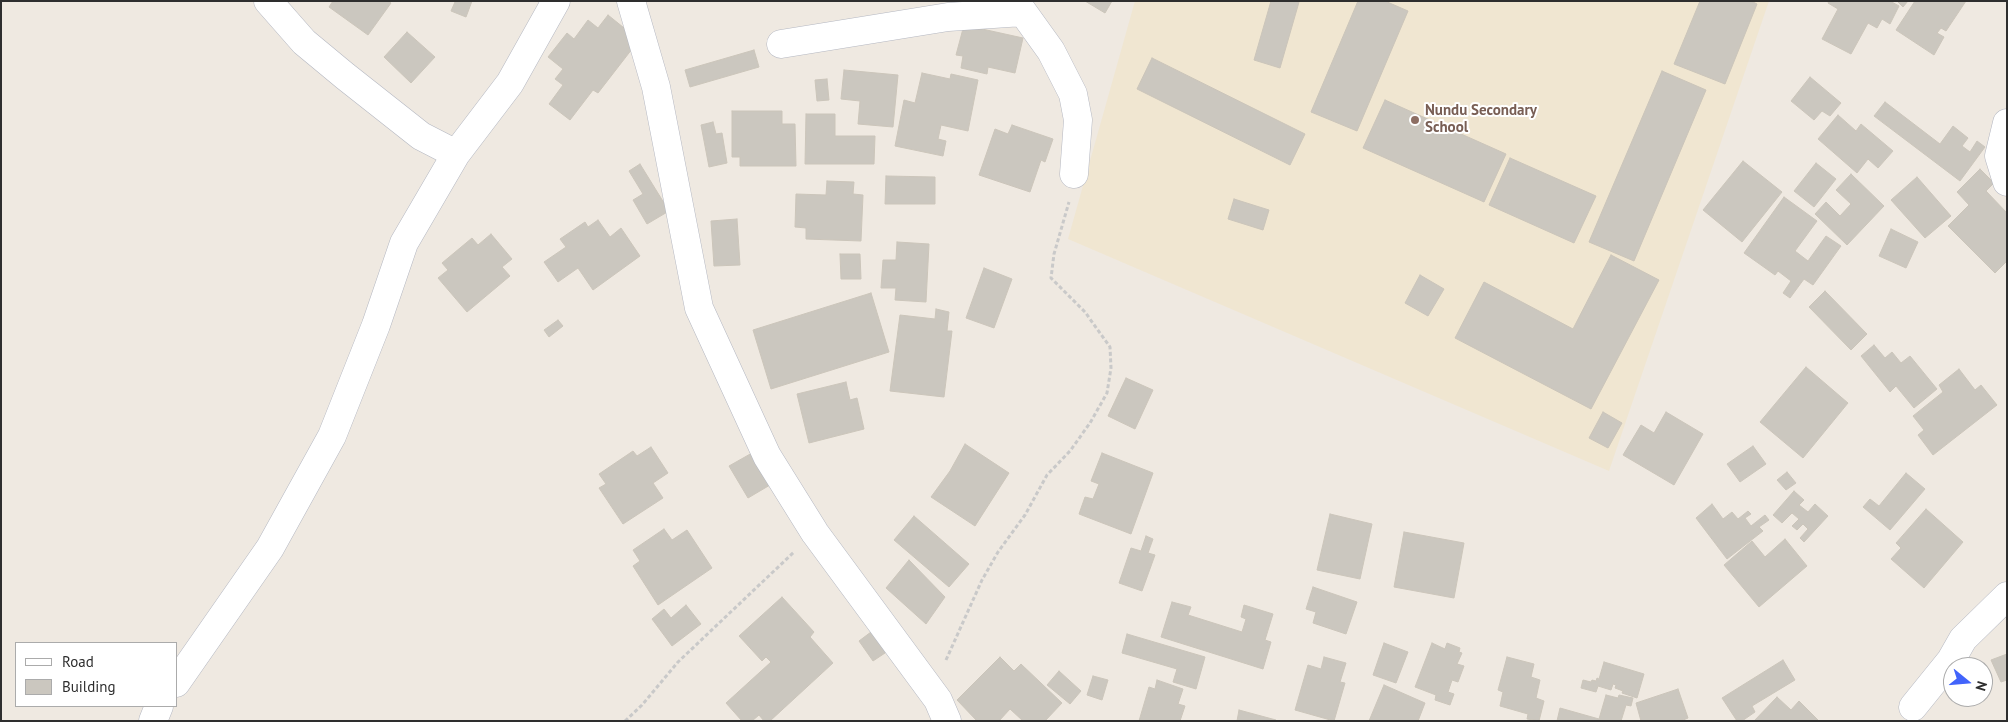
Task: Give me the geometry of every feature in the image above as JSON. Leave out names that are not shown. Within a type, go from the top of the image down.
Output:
[{"type":"street","points":[[268,1],[304,42],[345,76],[421,136],[456,154]]},
{"type":"street","points":[[178,680],[270,548],[332,436],[376,325],[404,243],[456,154],[510,83],[556,1]]},
{"type":"street","points":[[631,1],[656,87],[699,308],[767,456],[815,533],[942,710]]},
{"type":"street","points":[[782,44],[948,16],[1017,7],[1051,51],[1073,94],[1078,120],[1074,174]]},
{"type":"street","points":[[2007,123],[1998,156],[2007,182]]},
{"type":"street","points":[[1912,706],[1951,660],[1963,639],[2007,596]]},
{"type":"street","points":[[153,721],[159,707]]},
{"type":"path","points":[[942,710],[946,660],[982,580],[1047,475],[1070,451],[1090,423],[1107,393],[1111,368],[1110,347],[1085,312],[1051,278],[1054,254],[1067,213],[1074,174]]},
{"type":"path","points":[[625,721],[716,624],[815,533]]},
{"type":"shaded area","name":"Nundu Secondary School","points":[[1135,1],[1769,1],[1609,471],[1068,239]]},
{"type":"building","points":[[333,1],[388,1],[391,3],[368,35],[329,7]]},
{"type":"building","points":[[452,1],[472,1],[466,17],[451,11],[455,2]]},
{"type":"building","points":[[1085,1],[1112,1],[1105,13]]},
{"type":"building","points":[[1271,1],[1299,2],[1280,68],[1254,60]]},
{"type":"building","points":[[1358,1],[1385,1],[1408,11],[1357,131],[1311,112]]},
{"type":"building","points":[[1700,1],[1751,1],[1757,4],[1725,84],[1674,64]]},
{"type":"building","points":[[1829,1],[1890,1],[1899,6],[1890,24],[1882,19],[1877,28],[1868,23],[1851,54],[1822,39],[1838,9],[1828,3]]},
{"type":"building","points":[[1897,1],[1908,1],[1903,7]]},
{"type":"building","points":[[1915,1],[1966,1],[1946,31],[1941,28],[1937,33],[1944,37],[1934,55],[1896,30]]},
{"type":"building","points":[[608,15],[639,40],[598,93],[593,90],[570,120],[549,104],[563,85],[555,79],[563,69],[548,57],[567,33],[574,39],[588,20],[598,28]]},
{"type":"building","points":[[964,25],[1023,38],[1015,73],[988,67],[987,74],[961,68],[963,56],[956,55]]},
{"type":"building","points":[[407,32],[435,57],[411,83],[384,57]]},
{"type":"building","points":[[754,50],[759,67],[690,87],[685,70]]},
{"type":"building","points":[[1152,58],[1305,134],[1290,165],[1137,89]]},
{"type":"building","points":[[844,70],[898,75],[893,127],[858,124],[860,101],[841,99]]},
{"type":"building","points":[[1662,71],[1706,90],[1634,261],[1589,242]]},
{"type":"building","points":[[922,73],[950,79],[951,74],[978,80],[968,131],[941,125],[938,139],[946,141],[943,156],[895,146],[904,100],[915,103]]},
{"type":"building","points":[[1810,77],[1841,103],[1830,116],[1822,111],[1814,120],[1791,101]]},
{"type":"building","points":[[827,79],[829,100],[817,101],[815,80]]},
{"type":"building","points":[[1385,100],[1506,154],[1484,202],[1363,148]]},
{"type":"building","points":[[1885,102],[1940,144],[1953,126],[1968,138],[1962,146],[1970,152],[1977,141],[1985,147],[1960,181],[1874,116]]},
{"type":"building","points":[[732,111],[782,111],[782,124],[795,124],[796,166],[740,166],[740,157],[732,157]]},
{"type":"building","points":[[806,114],[835,114],[835,136],[875,136],[874,164],[805,164]]},
{"type":"building","points":[[1838,115],[1856,131],[1861,124],[1893,151],[1878,168],[1868,159],[1857,173],[1818,139]]},
{"type":"building","points":[[713,122],[716,134],[722,133],[727,163],[709,167],[701,125]]},
{"type":"building","points":[[1012,125],[1053,139],[1045,162],[1041,160],[1030,192],[979,175],[995,129],[1008,134]]},
{"type":"building","points":[[1510,158],[1596,196],[1574,243],[1489,205]]},
{"type":"building","points":[[1743,161],[1782,192],[1742,242],[1703,210]]},
{"type":"building","points":[[1816,163],[1836,179],[1814,207],[1794,191]]},
{"type":"building","points":[[640,164],[669,211],[647,224],[633,200],[643,194],[629,171]]},
{"type":"building","points":[[1980,169],[1994,183],[1986,191],[2007,213],[2007,261],[1995,273],[1948,226],[1969,205],[1957,192]]},
{"type":"building","points":[[1851,174],[1884,206],[1847,245],[1815,214],[1826,202],[1840,216],[1851,204],[1836,190]]},
{"type":"building","points":[[886,176],[935,177],[935,204],[885,204]]},
{"type":"building","points":[[1917,177],[1951,216],[1925,238],[1891,200]]},
{"type":"building","points":[[827,181],[854,182],[853,194],[863,195],[861,241],[806,239],[806,228],[795,227],[796,194],[826,195]]},
{"type":"building","points":[[1784,197],[1817,221],[1795,251],[1808,261],[1826,236],[1841,246],[1813,285],[1804,279],[1790,298],[1783,293],[1791,281],[1778,271],[1775,275],[1744,253]]},
{"type":"building","points":[[1234,199],[1269,210],[1263,230],[1228,219]]},
{"type":"building","points":[[737,219],[740,265],[714,266],[711,221]]},
{"type":"building","points":[[598,220],[610,237],[621,228],[640,256],[593,290],[578,268],[558,282],[544,262],[566,247],[560,239],[585,222],[588,227]]},
{"type":"building","points":[[1891,229],[1918,242],[1906,268],[1879,256]]},
{"type":"building","points":[[491,234],[512,259],[502,267],[510,276],[467,312],[438,278],[448,270],[442,263],[472,238],[478,245]]},
{"type":"building","points":[[897,242],[929,244],[926,302],[895,300],[896,288],[881,288],[883,260],[896,260]]},
{"type":"building","points":[[840,254],[860,254],[861,279],[841,279]]},
{"type":"building","points":[[1611,255],[1659,280],[1591,409],[1455,338],[1484,282],[1573,329]]},
{"type":"building","points":[[984,268],[1012,279],[994,328],[966,318]]},
{"type":"building","points":[[1420,275],[1444,289],[1428,316],[1405,303]]},
{"type":"building","points":[[1825,291],[1867,334],[1851,350],[1809,307]]},
{"type":"building","points":[[871,293],[889,352],[771,389],[753,330]]},
{"type":"building","points":[[936,309],[949,312],[947,331],[952,331],[944,397],[890,391],[900,315],[935,319]]},
{"type":"building","points":[[558,320],[563,326],[549,337],[544,330]]},
{"type":"building","points":[[1874,345],[1885,358],[1892,352],[1901,363],[1910,356],[1937,389],[1914,408],[1896,386],[1890,392],[1861,356]]},
{"type":"building","points":[[1806,367],[1848,403],[1803,458],[1760,422]]},
{"type":"building","points":[[1959,369],[1975,390],[1981,385],[1997,405],[1933,455],[1918,435],[1924,430],[1913,416],[1943,392],[1939,385]]},
{"type":"building","points":[[1126,378],[1153,390],[1135,429],[1108,416]]},
{"type":"building","points":[[846,382],[850,400],[857,398],[864,429],[809,443],[797,394]]},
{"type":"building","points":[[1603,412],[1622,423],[1608,448],[1589,438]]},
{"type":"building","points":[[1666,412],[1703,434],[1674,485],[1623,455],[1641,425],[1654,433]]},
{"type":"building","points":[[965,444],[1009,473],[975,526],[931,497],[950,471]]},
{"type":"building","points":[[1753,446],[1766,464],[1740,482],[1727,464]]},
{"type":"building","points":[[651,447],[668,473],[653,483],[663,498],[623,524],[599,488],[606,484],[599,474],[633,451],[637,456]]},
{"type":"building","points":[[752,453],[770,485],[748,498],[729,466]]},
{"type":"building","points":[[1102,453],[1153,473],[1131,534],[1079,514],[1085,497],[1093,499],[1099,484],[1091,481]]},
{"type":"building","points":[[1787,472],[1796,483],[1786,490],[1777,480]]},
{"type":"building","points":[[1906,473],[1925,489],[1890,530],[1863,507],[1870,499],[1879,506]]},
{"type":"building","points":[[1794,491],[1804,500],[1799,505],[1808,512],[1815,504],[1828,516],[1804,542],[1800,538],[1808,529],[1803,524],[1797,530],[1792,526],[1799,519],[1792,513],[1782,523],[1773,515]]},
{"type":"building","points":[[1712,504],[1723,519],[1732,512],[1738,519],[1748,511],[1751,514],[1745,518],[1751,526],[1765,515],[1769,520],[1759,527],[1763,531],[1727,559],[1696,518]]},
{"type":"building","points":[[1926,509],[1963,542],[1924,588],[1891,559],[1901,548],[1896,543]]},
{"type":"building","points":[[1330,514],[1372,524],[1360,579],[1317,570]]},
{"type":"building","points":[[914,516],[969,564],[949,587],[894,540]]},
{"type":"building","points":[[664,529],[672,540],[687,530],[712,568],[658,605],[633,566],[640,561],[633,550]]},
{"type":"building","points":[[1404,532],[1464,543],[1454,598],[1394,587]]},
{"type":"building","points":[[1146,536],[1153,539],[1148,553],[1155,555],[1142,591],[1119,583],[1131,548],[1141,551]]},
{"type":"building","points":[[1785,539],[1807,566],[1759,607],[1724,565],[1752,541],[1765,557]]},
{"type":"building","points":[[909,560],[945,597],[926,624],[886,588]]},
{"type":"building","points":[[1313,587],[1357,602],[1346,634],[1313,623],[1316,612],[1306,609]]},
{"type":"building","points":[[782,597],[814,632],[810,637],[833,663],[770,721],[764,721],[759,715],[752,721],[742,721],[726,703],[771,662],[766,657],[762,661],[739,636]]},
{"type":"building","points":[[1172,602],[1191,607],[1188,615],[1242,632],[1246,619],[1241,617],[1244,605],[1273,614],[1265,640],[1271,642],[1263,669],[1161,637]]},
{"type":"building","points":[[686,605],[701,624],[672,646],[652,619],[664,609],[671,618]]},
{"type":"building","points":[[875,629],[891,649],[873,661],[859,641]]},
{"type":"building","points":[[1127,634],[1205,657],[1196,689],[1173,682],[1177,669],[1122,653]]},
{"type":"building","points":[[1384,643],[1408,652],[1396,683],[1373,675]]},
{"type":"building","points":[[1432,643],[1445,649],[1447,643],[1460,648],[1459,652],[1462,653],[1457,664],[1464,666],[1458,682],[1452,680],[1448,692],[1454,694],[1450,705],[1435,700],[1436,695],[1415,687]]},
{"type":"building","points":[[2007,654],[2007,680],[2001,682],[1993,664],[1993,659]]},
{"type":"building","points":[[1000,657],[1014,671],[1021,664],[1062,703],[1045,721],[1023,721],[1010,709],[999,721],[977,721],[957,700]]},
{"type":"building","points":[[1324,657],[1346,663],[1340,682],[1345,683],[1334,721],[1295,710],[1308,665],[1321,669]]},
{"type":"building","points":[[1507,657],[1534,664],[1531,677],[1540,680],[1536,698],[1544,701],[1539,721],[1527,719],[1528,714],[1500,706],[1503,692],[1498,690]]},
{"type":"building","points":[[1783,660],[1795,680],[1752,706],[1755,712],[1742,721],[1737,721],[1722,698]]},
{"type":"building","points":[[1604,662],[1644,674],[1637,698],[1622,693],[1623,691],[1615,688],[1616,685],[1613,684],[1611,690],[1598,686],[1596,692],[1581,688],[1583,680],[1591,682],[1592,680],[1596,681],[1597,678],[1599,679]]},
{"type":"building","points":[[1059,671],[1081,691],[1070,704],[1047,685]]},
{"type":"building","points":[[1093,676],[1108,680],[1102,700],[1087,695]]},
{"type":"building","points":[[1157,680],[1183,689],[1178,704],[1185,706],[1180,721],[1139,721],[1149,687],[1155,689]]},
{"type":"building","points":[[1384,685],[1425,703],[1418,721],[1369,721]]},
{"type":"building","points":[[1678,689],[1688,718],[1681,721],[1641,721],[1636,703]]},
{"type":"building","points":[[1606,695],[1618,698],[1619,695],[1633,698],[1631,706],[1626,705],[1621,721],[1557,721],[1560,708],[1599,719]]},
{"type":"building","points":[[1777,697],[1791,710],[1799,701],[1819,721],[1754,721]]},
{"type":"building","points":[[1239,710],[1276,720],[1276,721],[1237,721]]},
{"type":"place","name":"Nundu Secondary School","points":[[1415,120]]}]
